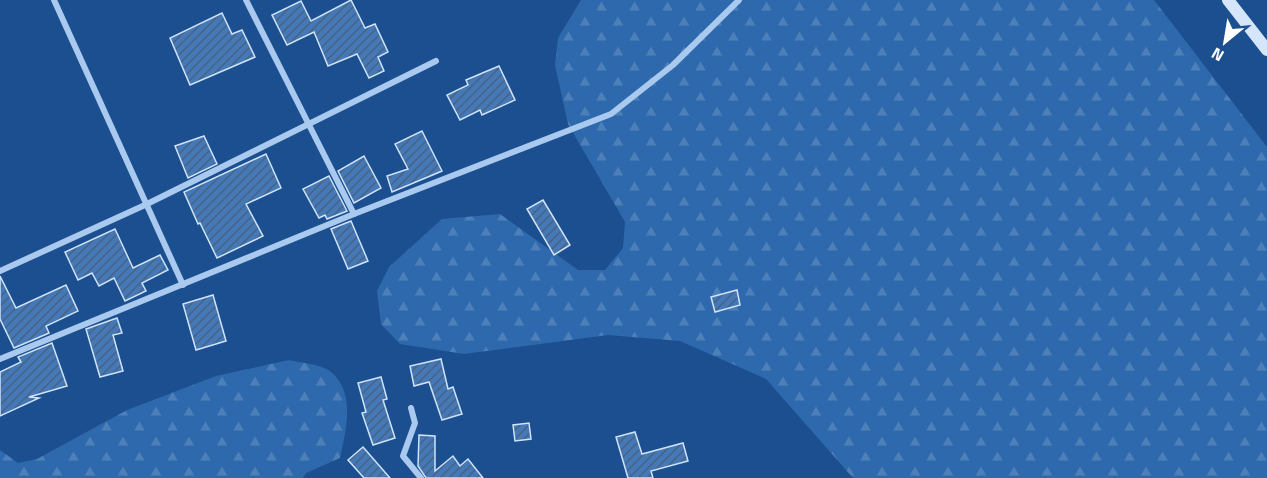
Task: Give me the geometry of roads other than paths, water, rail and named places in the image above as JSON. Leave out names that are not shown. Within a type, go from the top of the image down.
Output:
[{"type":"street","points":[[54,0],[183,285]]},
{"type":"street","points":[[246,0],[354,214]]},
{"type":"street","points":[[0,359],[354,214],[611,114],[673,65],[740,0]]},
{"type":"street","points":[[1228,0],[1265,43]]},
{"type":"street","points":[[0,271],[145,205],[436,61]]},
{"type":"street","points":[[411,408],[415,423],[403,456],[421,478]]}]
